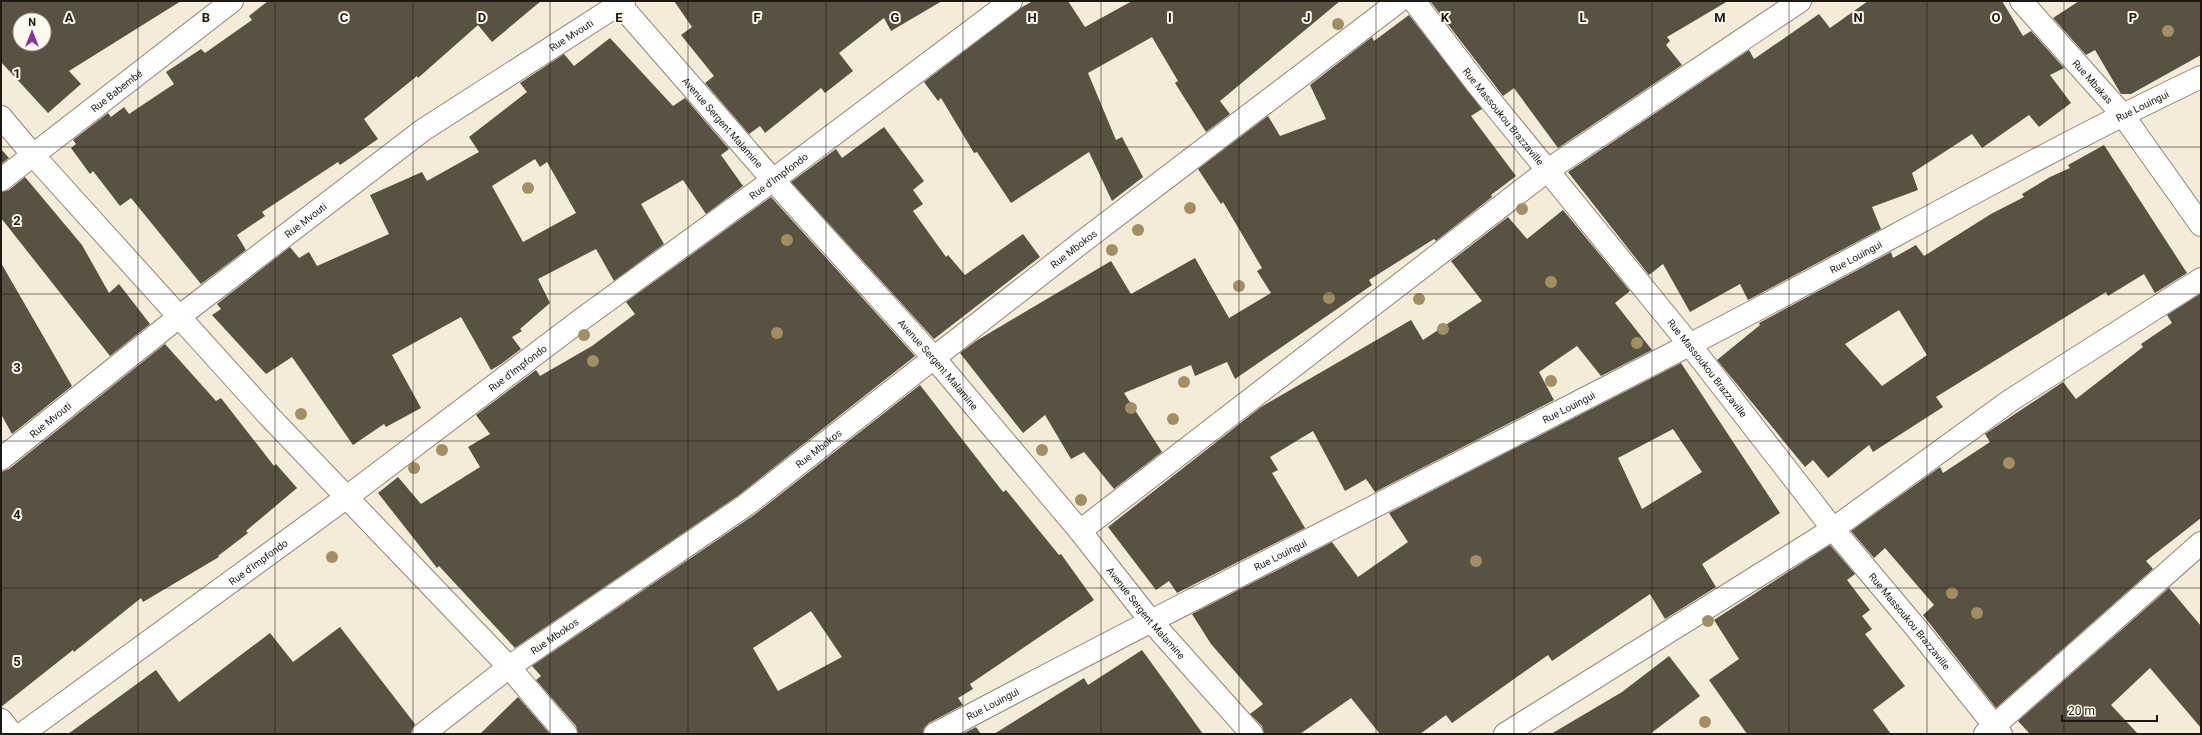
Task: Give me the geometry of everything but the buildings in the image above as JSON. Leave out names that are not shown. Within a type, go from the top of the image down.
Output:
[{"type":"street","name":"Rue Babembé","points":[[1,180],[32,154],[232,1]]},
{"type":"street","name":"Rue d'Impfondo","points":[[22,734],[346,497],[582,319],[773,180],[1011,1]]},
{"type":"street","name":"Rue Mbokos","points":[[424,734],[509,667],[746,505],[1082,242],[1205,150],[1322,58],[1399,1]]},
{"type":"street","name":"Rue Massoukou Brazzaville","points":[[1414,1],[1477,84],[1690,345],[1993,731]]},
{"type":"street","points":[[1080,531],[1548,170],[1800,1]]},
{"type":"street","name":"Rue Mbakas","points":[[2021,1],[2122,114],[2201,226]]},
{"type":"street","name":"Avenue Sergent Malamine","points":[[620,2],[773,180],[934,358],[1080,531],[1150,620],[1252,734]]},
{"type":"street","name":"Rue Mvouti","points":[[1,459],[180,316],[423,130],[620,2]]},
{"type":"street","name":"Rue Louingui","points":[[935,734],[1150,620],[1690,345],[2122,114],[2201,77]]},
{"type":"street","points":[[1,117],[32,154],[268,415],[509,667],[566,734]]},
{"type":"street","points":[[1504,734],[1833,529],[2011,400],[2201,279]]},
{"type":"street","points":[[1993,731],[2201,543]]},
{"type":"street","points":[[1,720],[12,734]]}]
